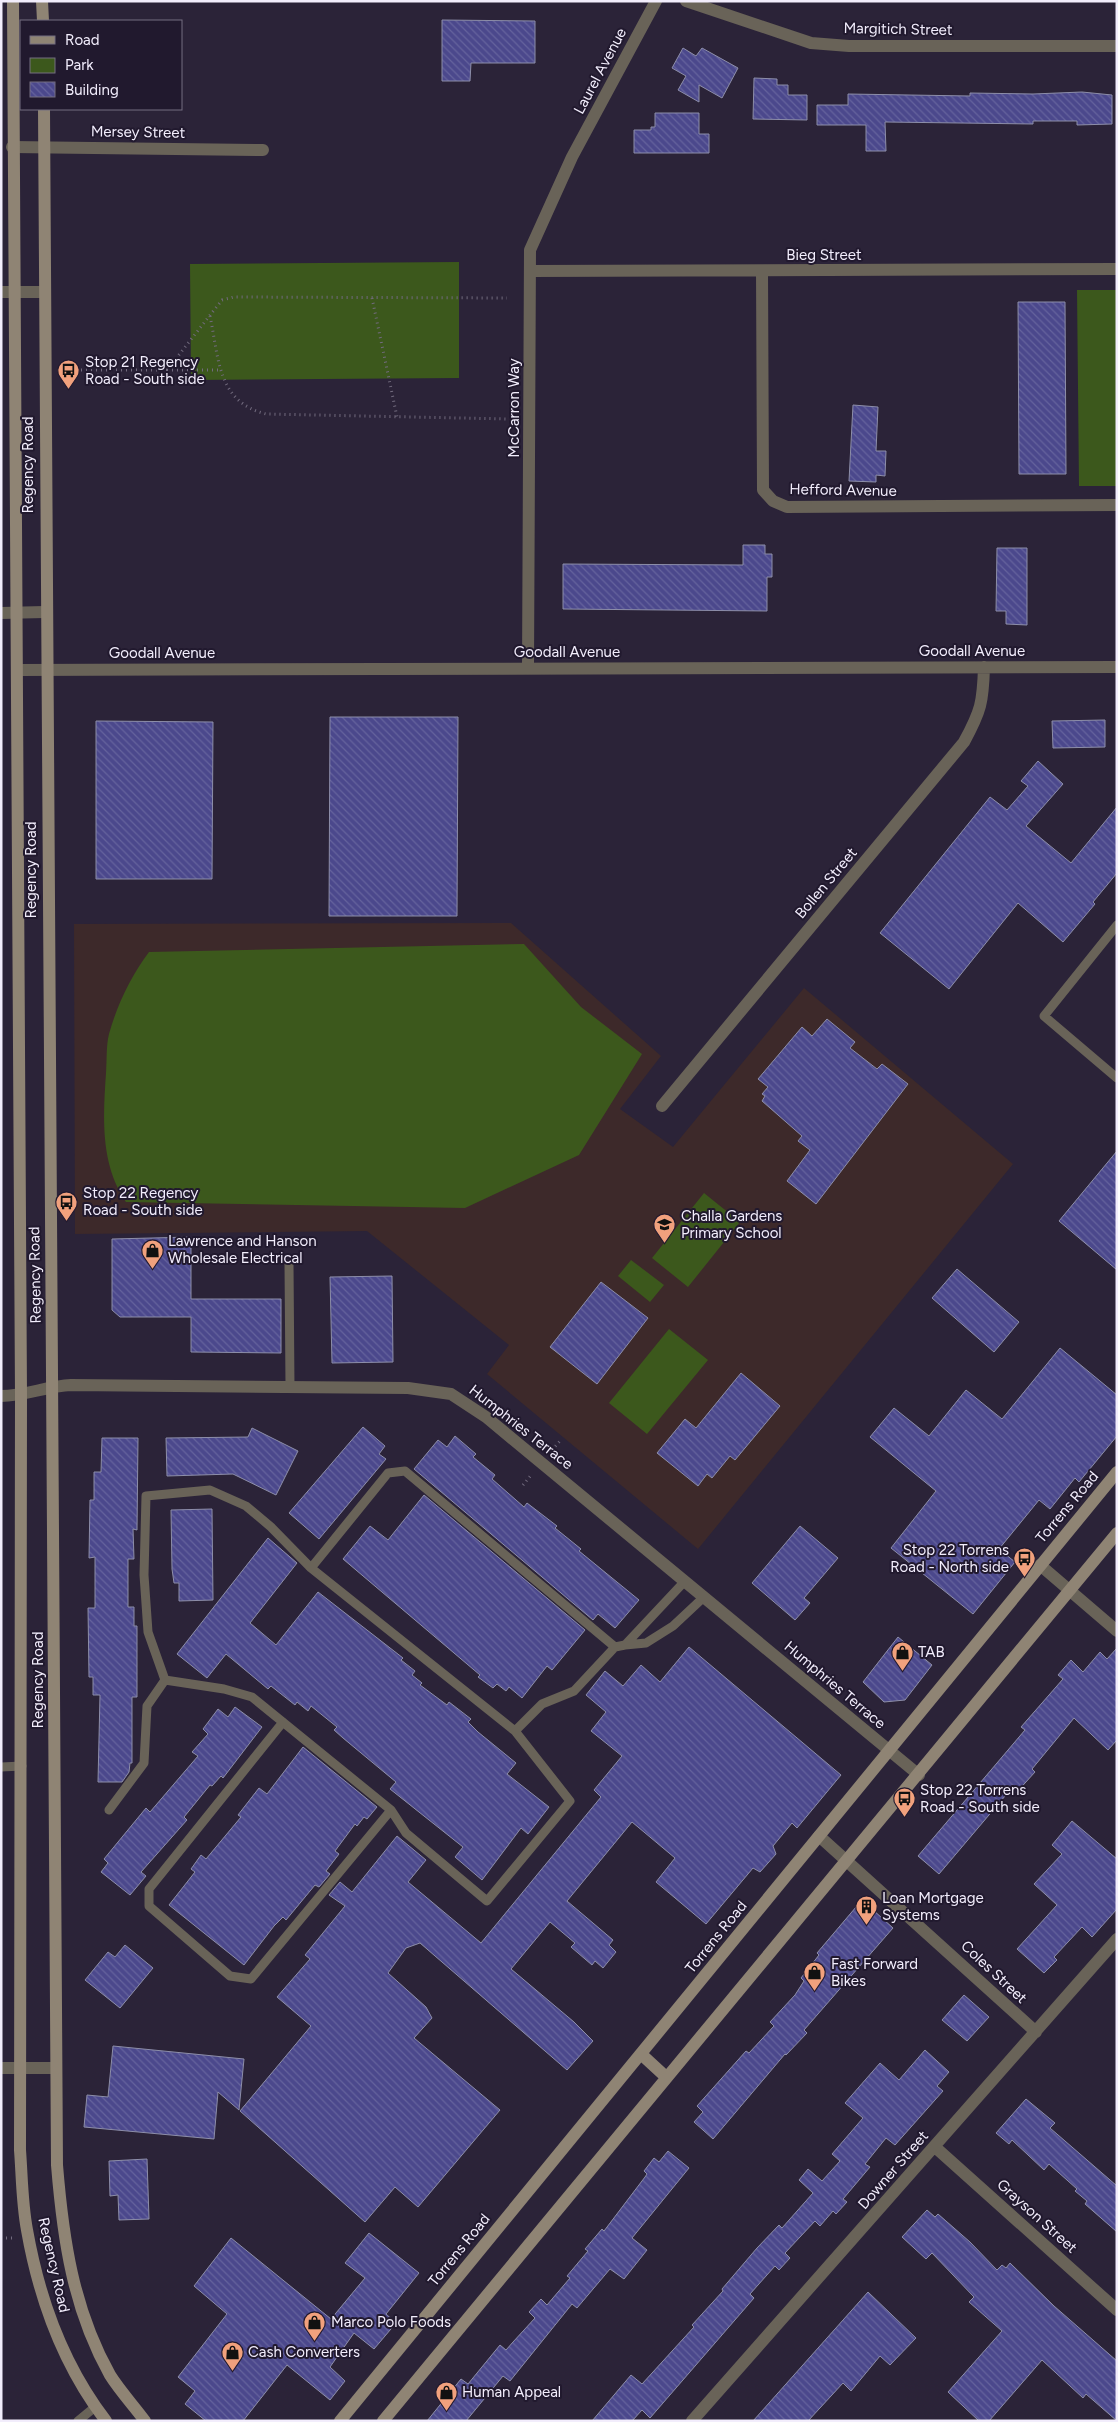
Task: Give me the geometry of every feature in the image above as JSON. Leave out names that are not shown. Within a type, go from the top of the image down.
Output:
[{"type":"main road","name":"Regency Road","points":[[13,1],[12,147],[7,292],[17,670],[22,1766],[20,2150],[27,2229],[49,2318],[73,2372],[106,2421]]},
{"type":"main road","points":[[42,1],[43,20]]},
{"type":"main road","name":"Regency Road","points":[[44,110],[45,612],[53,1386],[57,2165],[68,2261],[86,2325],[111,2376],[145,2421]]},
{"type":"main road","name":"Torrens Road","points":[[340,2421],[890,1752],[1117,1472]]},
{"type":"main road","points":[[383,2421],[666,2077],[848,1861],[1117,1533]]},
{"type":"main road","points":[[641,2054],[666,2077]]},
{"type":"street","name":"Laurel Avenue","points":[[572,157],[656,1]]},
{"type":"street","name":"Margitich Street","points":[[686,1],[811,43],[849,46],[1117,46]]},
{"type":"street","name":"Mersey Street","points":[[12,147],[263,150]]},
{"type":"street","name":"McCarron Way","points":[[528,668],[530,250],[572,157]]},
{"type":"street","name":"Bieg Street","points":[[530,271],[1117,269]]},
{"type":"street","name":"Hefford Avenue","points":[[762,271],[763,490],[773,501],[787,508],[1117,505]]},
{"type":"street","points":[[7,292],[44,292]]},
{"type":"street","points":[[1,613],[45,612]]},
{"type":"street","name":"Bollen Street","points":[[662,1106],[964,742],[979,716],[983,696],[984,667]]},
{"type":"street","name":"Goodall Avenue","points":[[17,670],[1117,667]]},
{"type":"street","name":"Humphries Terrace","points":[[1,1396],[21,1396],[53,1386],[408,1388],[450,1394],[486,1418],[918,1775]]},
{"type":"street","points":[[1040,1565],[1117,1631]]},
{"type":"street","name":"Coles Street","points":[[819,1836],[1036,2032]]},
{"type":"street","name":"Downer Street","points":[[692,2421],[1117,1939]]},
{"type":"street","points":[[1,2068],[56,2068]]},
{"type":"street","name":"Grayson Street","points":[[935,2146],[1117,2310]]},
{"type":"lane","points":[[1117,925],[1044,1016],[1117,1078]]},
{"type":"lane","points":[[289,1264],[290,1386]]},
{"type":"lane","points":[[311,1568],[388,1473],[405,1471],[615,1647]]},
{"type":"lane","points":[[210,1490],[246,1506],[271,1527],[311,1568],[515,1731],[570,1801],[487,1901],[406,1833],[392,1810],[252,1697],[224,1689],[165,1680],[148,1632],[144,1575],[146,1496],[210,1490]]},
{"type":"lane","points":[[626,1645],[685,1581]]},
{"type":"lane","points":[[515,1731],[542,1704],[574,1691],[615,1647],[646,1643],[673,1626],[704,1597]]},
{"type":"lane","points":[[109,1810],[144,1763],[147,1706],[165,1680]]},
{"type":"lane","points":[[283,1722],[149,1888],[150,1906],[230,1976],[251,1979],[392,1810]]},
{"type":"lane","points":[[1,1767],[22,1766]]},
{"type":"lane","points":[[78,2421],[95,2407]]},
{"type":"path","points":[[167,370],[222,300],[234,297],[507,298]]},
{"type":"path","points":[[372,298],[397,417]]},
{"type":"path","points":[[210,316],[222,370],[230,393],[240,403],[254,411],[266,414],[509,419]]},
{"type":"path","points":[[66,370],[222,370]]},
{"type":"path","points":[[1,2238],[14,2238]]},
{"type":"shaded area","name":"Challa Gardens Primary School","points":[[511,923],[661,1056],[620,1109],[673,1147],[804,988],[1013,1164],[698,1549],[487,1374],[509,1345],[367,1231],[75,1234],[74,924]]},
{"type":"green space","points":[[459,262],[459,378],[191,380],[190,264]]},
{"type":"green space","points":[[1077,290],[1117,290],[1117,486],[1079,486]]},
{"type":"green space","points":[[524,944],[581,1007],[642,1054],[579,1155],[465,1208],[126,1202],[111,1172],[105,1140],[104,1106],[107,1043],[120,1002],[136,971],[149,952]]},
{"type":"green space","points":[[704,1193],[740,1222],[688,1287],[652,1258]]},
{"type":"green space","points":[[631,1260],[664,1285],[650,1302],[618,1276]]},
{"type":"green space","points":[[669,1329],[708,1360],[647,1434],[609,1403]]},
{"type":"building","points":[[442,20],[535,21],[535,63],[471,63],[470,81],[442,81]]},
{"type":"building","points":[[683,48],[696,56],[702,48],[738,68],[722,98],[699,85],[699,102],[678,90],[686,76],[672,68]]},
{"type":"building","points":[[754,78],[777,79],[777,85],[788,85],[788,95],[807,95],[807,120],[753,119]]},
{"type":"building","points":[[1082,92],[1112,95],[1112,124],[1077,125],[1077,121],[1033,121],[1033,124],[885,122],[886,151],[866,151],[866,125],[817,125],[817,105],[848,105],[848,94],[970,96],[970,93],[1033,94]]},
{"type":"building","points":[[655,113],[699,113],[699,134],[709,134],[709,153],[634,153],[634,130],[651,130],[651,127],[655,127]]},
{"type":"building","points":[[1018,302],[1065,302],[1066,474],[1019,474]]},
{"type":"building","points":[[853,405],[878,407],[876,451],[886,451],[885,476],[876,475],[876,482],[849,481]]},
{"type":"building","points":[[743,545],[765,545],[765,554],[772,554],[772,577],[767,577],[767,611],[563,609],[563,564],[743,565]]},
{"type":"building","points":[[997,548],[1027,548],[1027,625],[1006,624],[1006,611],[996,611]]},
{"type":"building","points":[[330,717],[458,717],[457,916],[329,916]]},
{"type":"building","points":[[1105,720],[1105,747],[1053,748],[1052,721]]},
{"type":"building","points":[[96,721],[213,722],[212,879],[96,879]]},
{"type":"building","points":[[1038,761],[1063,784],[1026,826],[1071,863],[1117,807],[1117,873],[1093,902],[1095,904],[1063,942],[1018,903],[949,989],[880,933],[990,797],[1007,810],[1028,786],[1021,781]]},
{"type":"building","points":[[827,1019],[855,1042],[850,1048],[877,1069],[882,1064],[908,1084],[816,1204],[787,1181],[810,1150],[798,1141],[802,1136],[762,1101],[765,1096],[762,1094],[768,1087],[758,1079],[802,1027],[812,1036]]},
{"type":"building","points":[[1117,1151],[1117,1270],[1059,1221]]},
{"type":"building","points":[[191,1237],[191,1299],[281,1299],[281,1353],[191,1352],[191,1317],[120,1317],[112,1310],[112,1239]]},
{"type":"building","points":[[957,1269],[1019,1322],[994,1352],[932,1298]]},
{"type":"building","points":[[392,1276],[393,1362],[332,1363],[330,1277]]},
{"type":"building","points":[[601,1282],[648,1318],[597,1384],[550,1347]]},
{"type":"building","points":[[1060,1348],[1117,1395],[1117,1436],[1079,1482],[1075,1478],[1050,1509],[1039,1500],[999,1549],[1015,1562],[973,1614],[891,1548],[936,1491],[870,1437],[894,1408],[929,1436],[966,1390],[1002,1419]]},
{"type":"building","points":[[741,1373],[780,1406],[735,1460],[730,1456],[712,1478],[707,1474],[698,1486],[657,1453],[685,1419],[696,1428]]},
{"type":"building","points":[[363,1427],[385,1446],[379,1454],[386,1459],[319,1539],[289,1513]]},
{"type":"building","points":[[252,1428],[298,1451],[276,1495],[233,1474],[167,1476],[166,1438],[248,1437]]},
{"type":"building","points":[[455,1436],[476,1454],[473,1457],[495,1475],[492,1479],[524,1507],[527,1503],[557,1526],[555,1528],[581,1549],[579,1551],[639,1600],[615,1628],[598,1614],[593,1620],[414,1469],[438,1440],[447,1447]]},
{"type":"building","points":[[102,1438],[138,1438],[137,1530],[133,1529],[134,1559],[128,1559],[128,1607],[134,1607],[134,1626],[137,1626],[137,1697],[132,1697],[132,1763],[130,1763],[129,1772],[122,1782],[98,1782],[100,1695],[93,1695],[93,1677],[89,1677],[88,1608],[95,1608],[95,1557],[89,1558],[90,1500],[94,1500],[94,1472],[101,1472]]},
{"type":"building","points":[[424,1495],[585,1630],[552,1670],[547,1666],[522,1698],[509,1687],[506,1691],[497,1684],[493,1688],[478,1677],[480,1675],[343,1559],[370,1526],[388,1540]]},
{"type":"building","points":[[212,1509],[213,1600],[179,1601],[179,1583],[174,1583],[172,1569],[171,1510]]},
{"type":"building","points":[[800,1526],[838,1558],[804,1598],[810,1603],[795,1620],[752,1583]]},
{"type":"building","points":[[268,1538],[297,1563],[250,1623],[276,1645],[318,1592],[403,1658],[401,1660],[415,1671],[412,1675],[422,1683],[420,1685],[447,1705],[449,1702],[471,1719],[468,1722],[478,1732],[516,1763],[507,1774],[549,1807],[528,1834],[521,1828],[482,1880],[455,1857],[463,1847],[390,1789],[396,1782],[334,1730],[337,1727],[311,1706],[308,1711],[297,1702],[295,1705],[271,1686],[268,1689],[226,1654],[207,1678],[177,1654]]},
{"type":"building","points":[[898,1637],[932,1665],[905,1700],[884,1702],[863,1682]]},
{"type":"building","points":[[689,1647],[841,1775],[797,1828],[792,1823],[773,1846],[776,1854],[760,1872],[753,1868],[706,1924],[656,1882],[675,1858],[632,1822],[567,1901],[613,1940],[609,1945],[616,1952],[603,1968],[595,1961],[592,1965],[571,1947],[575,1943],[550,1922],[511,1969],[574,2022],[593,2041],[567,2070],[420,1943],[406,1948],[388,1973],[426,2007],[432,2018],[414,2038],[500,2110],[418,2207],[395,2187],[365,2222],[240,2111],[311,2026],[277,1997],[310,1959],[305,1955],[345,1906],[329,1895],[340,1882],[352,1892],[397,1836],[426,1860],[408,1882],[481,1943],[601,1797],[594,1790],[622,1756],[591,1731],[606,1712],[586,1695],[605,1671],[623,1686],[641,1665],[660,1682]]},
{"type":"building","points":[[1117,1648],[1117,1740],[1108,1750],[1074,1718],[1032,1769],[1035,1772],[1016,1793],[1011,1789],[939,1874],[918,1856],[1025,1730],[1021,1727],[1063,1679],[1058,1675],[1071,1660],[1083,1672],[1100,1652],[1107,1659]]},
{"type":"building","points":[[235,1707],[262,1727],[223,1778],[221,1776],[212,1786],[210,1785],[184,1817],[187,1820],[141,1872],[146,1876],[130,1895],[101,1872],[108,1863],[104,1859],[146,1808],[150,1812],[198,1756],[192,1752],[208,1734],[203,1729],[218,1709],[228,1717]]},
{"type":"building","points":[[303,1747],[377,1807],[367,1819],[364,1817],[357,1826],[355,1824],[335,1851],[339,1854],[326,1871],[330,1874],[319,1887],[315,1885],[286,1920],[283,1917],[274,1926],[244,1965],[169,1905],[195,1872],[191,1869],[201,1855],[206,1859],[241,1817],[238,1815],[259,1788],[267,1794]]},
{"type":"building","points":[[1072,1821],[1117,1859],[1117,1909],[1092,1937],[1082,1927],[1054,1957],[1057,1960],[1044,1973],[1017,1949],[1057,1905],[1034,1884],[1062,1854],[1052,1845]]},
{"type":"building","points":[[862,1900],[893,1928],[804,2030],[807,2033],[785,2054],[713,2139],[694,2122],[703,2112],[697,2106],[746,2051],[749,2053],[774,2026],[770,2022],[795,1995],[804,1981],[801,1978],[819,1955],[817,1953]]},
{"type":"building","points":[[125,1945],[153,1968],[120,2008],[85,1980],[108,1952],[115,1957]]},
{"type":"building","points":[[964,1995],[989,2017],[967,2041],[942,2020]]},
{"type":"building","points":[[113,2046],[244,2059],[239,2110],[218,2092],[214,2139],[84,2127],[87,2095],[108,2097]]},
{"type":"building","points":[[925,2050],[949,2072],[937,2086],[943,2091],[895,2145],[886,2138],[865,2164],[870,2167],[843,2199],[847,2202],[836,2214],[833,2211],[820,2226],[815,2221],[785,2253],[790,2258],[779,2270],[775,2266],[750,2294],[754,2298],[650,2418],[642,2410],[632,2421],[592,2421],[631,2375],[642,2384],[694,2327],[692,2325],[723,2291],[722,2289],[757,2248],[779,2225],[782,2228],[813,2193],[799,2180],[808,2169],[822,2181],[840,2161],[832,2154],[863,2118],[845,2103],[880,2063],[899,2080]]},
{"type":"building","points":[[1026,2099],[1055,2123],[1050,2128],[1117,2186],[1117,2232],[1085,2204],[1087,2201],[1075,2191],[1077,2189],[1049,2164],[1044,2170],[1012,2140],[1009,2144],[996,2133]]},
{"type":"building","points":[[668,2151],[689,2168],[632,2238],[647,2250],[624,2279],[610,2269],[577,2308],[572,2304],[510,2381],[503,2376],[466,2421],[427,2421],[461,2379],[468,2384],[500,2345],[506,2350],[535,2318],[529,2312],[541,2299],[547,2305],[570,2278],[567,2276],[588,2251],[585,2249],[602,2229],[604,2231],[645,2177],[647,2174],[644,2171],[654,2158],[659,2162]]},
{"type":"building","points":[[147,2159],[149,2219],[119,2220],[118,2195],[110,2196],[109,2161]]},
{"type":"building","points":[[927,2210],[935,2217],[938,2214],[970,2242],[997,2270],[1002,2265],[1006,2268],[1010,2263],[1054,2306],[1117,2361],[1117,2421],[1086,2394],[1083,2398],[1042,2360],[989,2421],[979,2421],[948,2392],[1002,2331],[969,2302],[974,2297],[932,2253],[926,2259],[902,2237]]},
{"type":"building","points":[[369,2233],[419,2273],[386,2314],[396,2323],[374,2349],[354,2333],[330,2367],[345,2381],[330,2400],[287,2365],[243,2421],[206,2421],[185,2404],[195,2391],[178,2377],[227,2314],[194,2286],[231,2238],[331,2319],[365,2278],[345,2263]]},
{"type":"building","points":[[868,2292],[916,2338],[890,2365],[880,2356],[851,2391],[843,2383],[808,2421],[753,2421]]},
{"type":"place","name":"Stop 21 Regency Road - South side","points":[[69,390]]},
{"type":"place","name":"Stop 22 Regency Road - South side","points":[[67,1221]]},
{"type":"place","name":"Challa Gardens Primary School","points":[[665,1244]]},
{"type":"place","name":"Lawrence and Hanson Wholesale Electrical","points":[[152,1269]]},
{"type":"place","name":"Stop 22 Torrens Road - North side","points":[[1025,1578]]},
{"type":"place","name":"TAB","points":[[902,1671]]},
{"type":"place","name":"Stop 22 Torrens Road - South side","points":[[904,1818]]},
{"type":"place","name":"Loan Mortgage Systems","points":[[866,1926]]},
{"type":"place","name":"Fast Forward Bikes","points":[[815,1992]]},
{"type":"place","name":"Marco Polo Foods","points":[[315,2341]]},
{"type":"place","name":"Cash Converters","points":[[232,2371]]},
{"type":"place","name":"Human Appeal","points":[[446,2411]]}]
